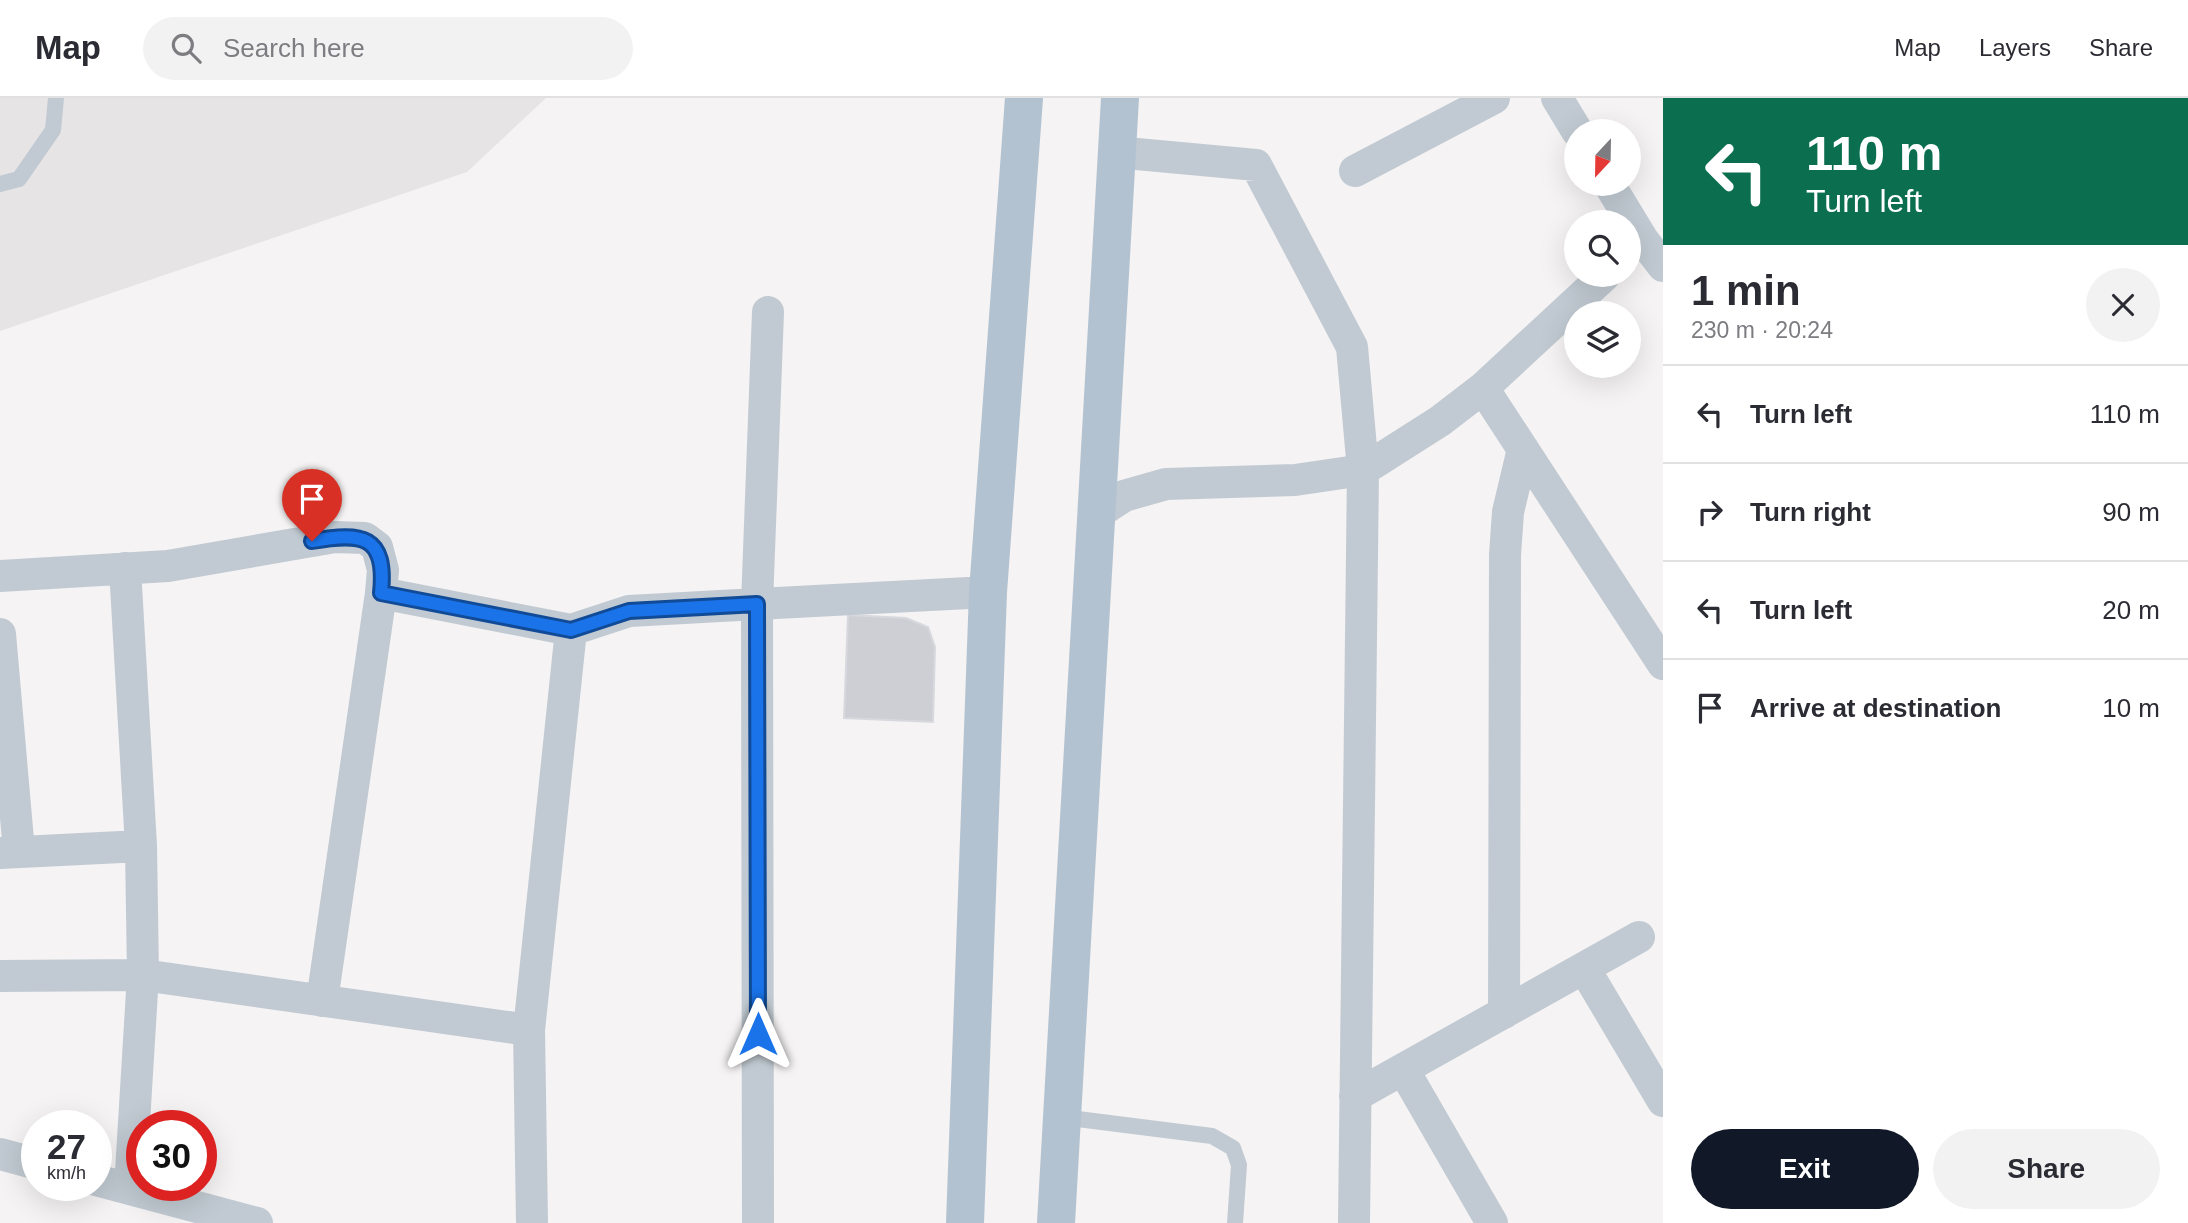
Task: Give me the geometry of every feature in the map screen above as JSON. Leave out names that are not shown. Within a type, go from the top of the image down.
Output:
[{"type":"main road","points":[[965,1223],[988,592],[1024,98]]},
{"type":"main road","points":[[1056,1223],[1119,98]]},
{"type":"street","points":[[1355,171],[1494,98]]},
{"type":"street","points":[[1557,98],[1570,119]]},
{"type":"street","points":[[1115,152],[1256,165],[1352,347],[1363,470],[1354,1223]]},
{"type":"street","points":[[1617,196],[1663,266]]},
{"type":"street","points":[[1095,515],[1124,496],[1166,484],[1295,480],[1363,470],[1440,421],[1483,388],[1592,287]]},
{"type":"street","points":[[758,1223],[757,604],[768,312]]},
{"type":"street","points":[[1483,388],[1663,664]]},
{"type":"street","points":[[1504,1013],[1504,555],[1508,512],[1523,449]]},
{"type":"street","points":[[0,576],[168,566],[335,537],[365,538],[377,547],[383,570],[381,593],[322,1001]]},
{"type":"street","points":[[125,568],[141,845],[143,975],[135,1110]]},
{"type":"street","points":[[381,593],[571,630],[629,611],[988,592]]},
{"type":"street","points":[[532,1223],[529,1030],[571,630]]},
{"type":"street","points":[[0,634],[10,853],[141,845]]},
{"type":"street","points":[[1355,1096],[1639,937]]},
{"type":"street","points":[[1584,968],[1663,1101]]},
{"type":"street","points":[[0,976],[143,975],[529,1030]]},
{"type":"street","points":[[1403,1069],[1492,1223]]},
{"type":"street","points":[[0,1154],[21,1160]]},
{"type":"street","points":[[177,1201],[257,1223]]},
{"type":"lane","points":[[0,184],[19,179],[53,130],[56,98]]},
{"type":"lane","points":[[1062,1117],[1212,1136],[1233,1148],[1239,1165],[1236,1223]]},
{"type":"shaded area","points":[[0,98],[546,98],[467,172],[0,331]]},
{"type":"building","points":[[848,615],[906,618],[928,627],[935,647],[933,722],[844,718]]},
{"type":"route","points":[[312,541],[335,537],[365,538],[377,547],[383,570],[381,593],[571,630],[629,611],[757,604],[758,1034]]}]
